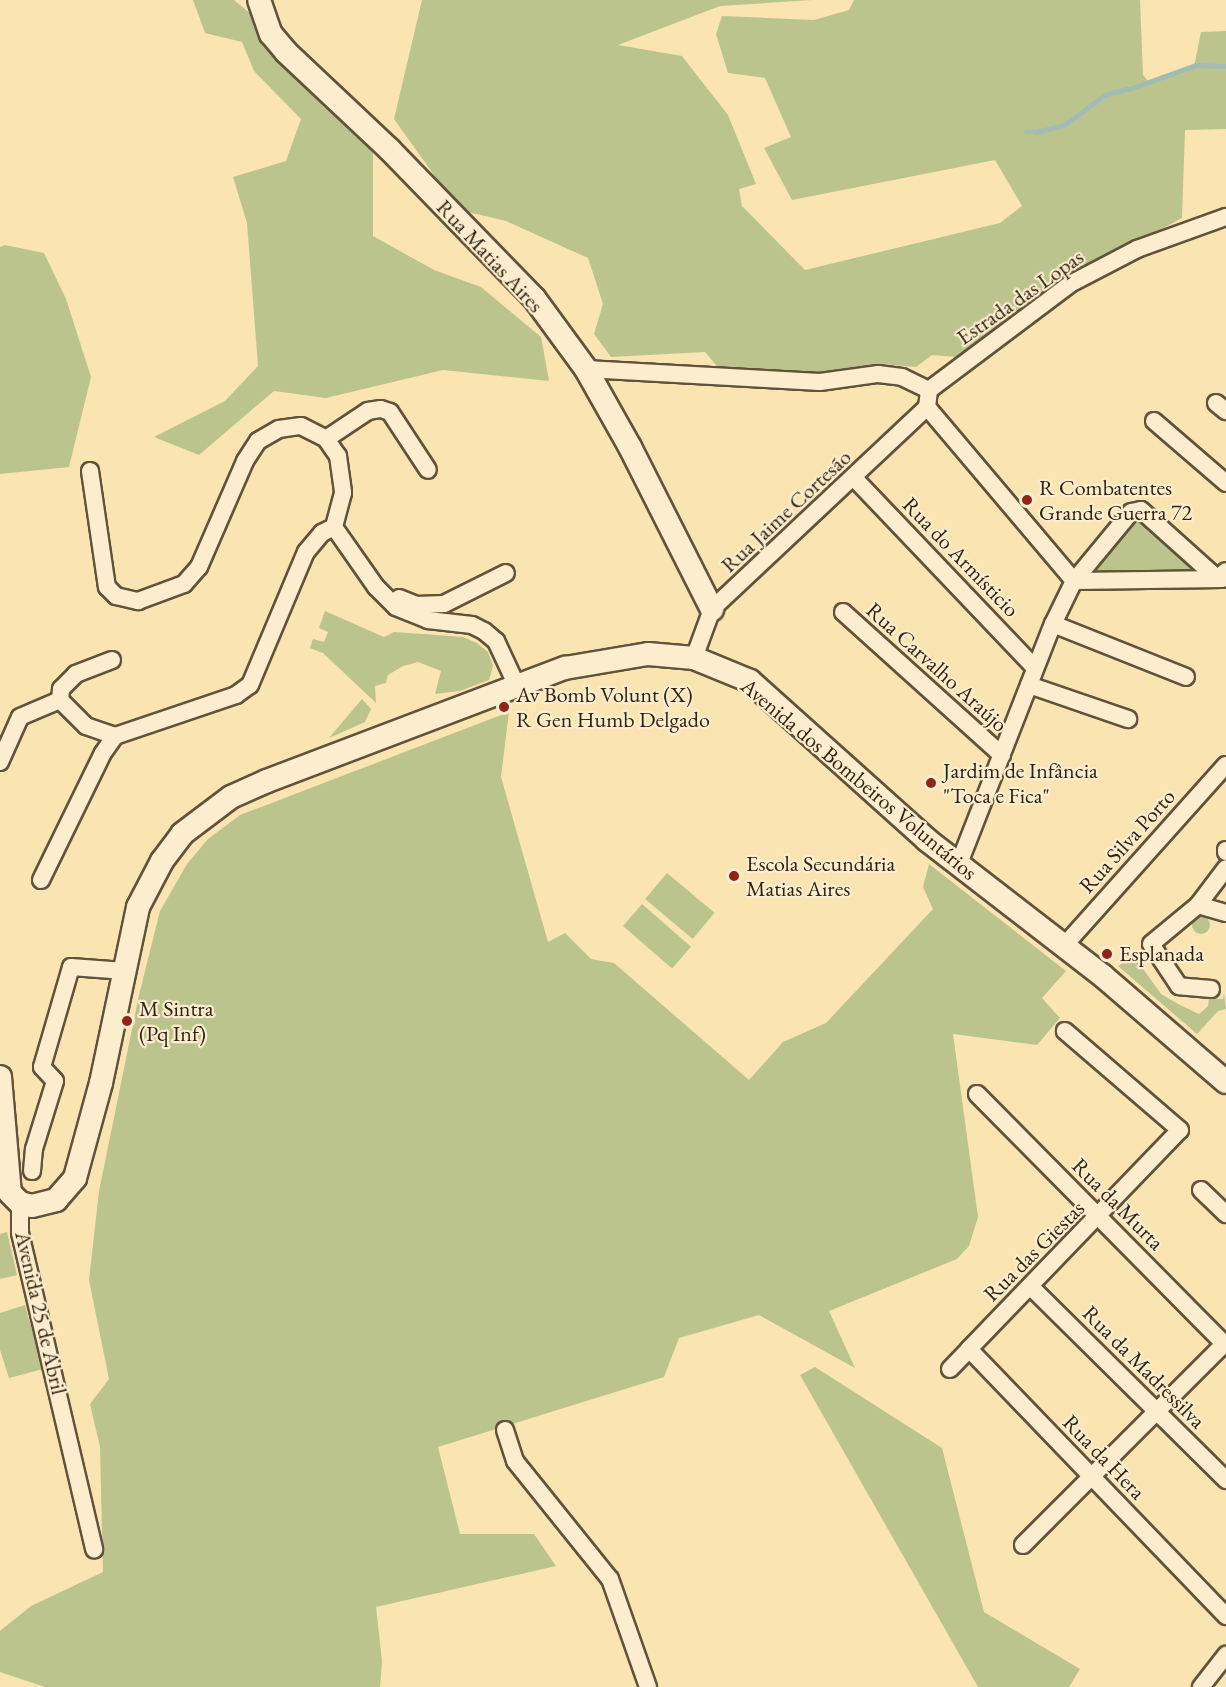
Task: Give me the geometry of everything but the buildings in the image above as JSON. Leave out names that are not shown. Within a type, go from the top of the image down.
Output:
[{"type":"street","name":"Rua Matias Aires","points":[[259,0],[271,34],[286,52],[390,150],[534,298],[586,369],[630,447],[712,609]]},
{"type":"street","name":"Estrada das Lopas","points":[[929,390],[1070,284],[1137,249],[1226,217]]},
{"type":"street","points":[[586,369],[820,382],[878,374],[902,377],[929,390],[927,407],[1074,581]]},
{"type":"street","name":"Rua Jaime Cortesão","points":[[694,658],[712,609],[855,479],[927,407]]},
{"type":"street","points":[[326,439],[368,411],[381,409],[390,412],[428,470]]},
{"type":"street","points":[[1154,421],[1226,483]]},
{"type":"street","points":[[41,880],[103,753],[116,736],[236,695],[250,685],[306,552],[322,533],[334,527],[343,493],[343,471],[326,439],[301,426],[279,429],[258,441],[244,461],[199,567],[184,584],[138,601],[116,596],[107,587],[90,471]]},
{"type":"street","name":"Rua do Armísticio","points":[[855,479],[1034,667]]},
{"type":"street","points":[[958,866],[1034,667],[1074,581],[1136,509],[1223,576]]},
{"type":"street","points":[[334,527],[376,587],[396,607],[412,615],[472,625],[496,641],[517,686]]},
{"type":"street","points":[[376,587],[416,605],[444,604],[506,573]]},
{"type":"street","points":[[1074,581],[1223,576]]},
{"type":"street","name":"Rua Carvalho Araújo","points":[[843,612],[1002,755]]},
{"type":"street","points":[[1053,624],[1186,676]]},
{"type":"street","name":"Avenida dos Bombeiros Voluntários","points":[[20,1203],[33,1206],[56,1200],[75,1178],[125,971],[131,927],[148,886],[182,834],[204,815],[267,781],[517,686],[603,659],[648,654],[694,658],[750,681],[958,866],[1063,947],[1226,1082]]},
{"type":"street","points":[[60,700],[61,689],[76,674],[112,660]]},
{"type":"street","points":[[1029,685],[1128,719]]},
{"type":"street","points":[[60,700],[86,726],[116,736]]},
{"type":"street","points":[[0,762],[20,717],[60,700]]},
{"type":"street","name":"Rua Silva Porto","points":[[1063,947],[1226,765]]},
{"type":"street","points":[[1210,989],[1179,986],[1151,944],[1198,905],[1226,868]]},
{"type":"street","points":[[1198,905],[1226,913]]},
{"type":"street","points":[[32,1171],[55,1081],[42,1067],[71,967],[125,971]]},
{"type":"street","name":"Rua das Giestas","points":[[969,1349],[1099,1218],[1180,1130],[1065,1032]]},
{"type":"street","name":"Avenida 25 de Abril","points":[[0,1077],[10,1193],[20,1203],[20,1233],[94,1550]]},
{"type":"street","name":"Rua da Murta","points":[[977,1094],[1225,1344]]},
{"type":"street","points":[[1201,1190],[1226,1214]]},
{"type":"street","name":"Rua da Madressilva","points":[[1030,1286],[1226,1480]]},
{"type":"street","points":[[1023,1545],[1225,1344]]},
{"type":"street","points":[[950,1369],[969,1349]]},
{"type":"street","name":"Rua da Hera","points":[[969,1349],[1226,1616]]},
{"type":"street","points":[[505,1430],[515,1461],[610,1579],[648,1687]]},
{"type":"street","points":[[1201,1687],[1226,1654]]},
{"type":"green space","points":[[193,0],[234,0],[251,14],[279,64],[373,153],[373,236],[434,270],[481,287],[541,337],[549,381],[443,370],[326,398],[274,391],[199,455],[154,437],[225,401],[258,366],[247,223],[233,177],[286,161],[301,119],[254,71],[242,42],[205,33]]},
{"type":"green space","points":[[422,0],[812,0],[720,6],[618,45],[682,56],[728,115],[756,184],[739,189],[742,206],[805,270],[1000,223],[1022,206],[995,160],[792,200],[764,148],[791,137],[765,78],[728,73],[716,34],[722,16],[814,20],[849,10],[854,0],[1140,0],[1143,75],[1148,81],[1194,67],[1201,32],[1226,31],[1226,129],[1185,130],[1182,218],[1053,287],[956,357],[932,355],[916,367],[882,364],[827,374],[721,371],[705,352],[611,357],[594,334],[603,304],[588,258],[506,221],[459,210],[394,119]]},
{"type":"green space","points":[[5,245],[44,253],[66,299],[91,377],[69,467],[0,474],[0,247]]},
{"type":"green space","points":[[1136,515],[1205,574],[1086,573]]},
{"type":"green space","points":[[325,611],[384,637],[394,632],[463,637],[477,643],[488,652],[493,666],[489,680],[460,691],[435,694],[441,671],[418,662],[403,666],[388,675],[386,683],[375,686],[376,703],[323,653],[310,648],[313,639],[324,642],[328,632],[319,628]]},
{"type":"green space","points":[[362,699],[371,709],[365,722],[329,738]]},
{"type":"green space","points":[[509,712],[501,777],[548,942],[565,933],[591,959],[614,963],[749,1080],[783,1042],[826,1023],[933,909],[923,887],[929,864],[1066,971],[1042,998],[1060,1018],[1037,1045],[953,1034],[978,1217],[969,1246],[957,1259],[829,1311],[855,1368],[759,1315],[679,1338],[664,1377],[438,1447],[460,1534],[534,1534],[556,1566],[376,1607],[382,1661],[380,1687],[45,1687],[0,1672],[0,1631],[31,1606],[103,1572],[100,1447],[90,1404],[109,1379],[89,1280],[99,1191],[139,995],[160,911],[187,864],[208,839],[240,815]]},
{"type":"green space","points":[[667,873],[714,913],[693,939],[645,899]]},
{"type":"green space","points":[[642,904],[691,947],[672,969],[623,926]]},
{"type":"green space","points":[[1201,916],[1207,919],[1210,925],[1207,931],[1201,934],[1195,931],[1192,925],[1195,919]]},
{"type":"green space","points":[[1134,956],[1161,994],[1180,1005],[1199,1014],[1208,1006],[1209,998],[1223,999],[1224,993],[1226,1009],[1218,1011],[1197,1034],[1118,966]]},
{"type":"green space","points":[[7,1232],[17,1275],[0,1279],[0,1234]]},
{"type":"green space","points":[[25,1305],[43,1369],[9,1378],[0,1350],[0,1313]]},
{"type":"green space","points":[[815,1367],[942,1448],[984,1612],[1080,1669],[1069,1687],[978,1687],[800,1375]]},
{"type":"waterway","points":[[1129,89],[1196,65],[1226,66]]},
{"type":"waterway","points":[[1107,94],[1127,89]]},
{"type":"waterway","points":[[1036,132],[1064,125],[1105,95]]},
{"type":"waterway","points":[[1026,132],[1034,132]]},
{"type":"place","name":"R Combatentes Grande Guerra 72","points":[[1027,500]]},
{"type":"place","name":"Av Bomb Volunt (X) R Gen Humb Delgado","points":[[504,707]]},
{"type":"place","name":"Jardim de Infância \"Toca e Fica\"","points":[[931,783]]},
{"type":"place","name":"Escola Secundária Matias Aires","points":[[734,876]]},
{"type":"place","name":"Esplanada","points":[[1107,954]]},
{"type":"place","name":"M Sintra (Pq Inf)","points":[[127,1021]]}]
